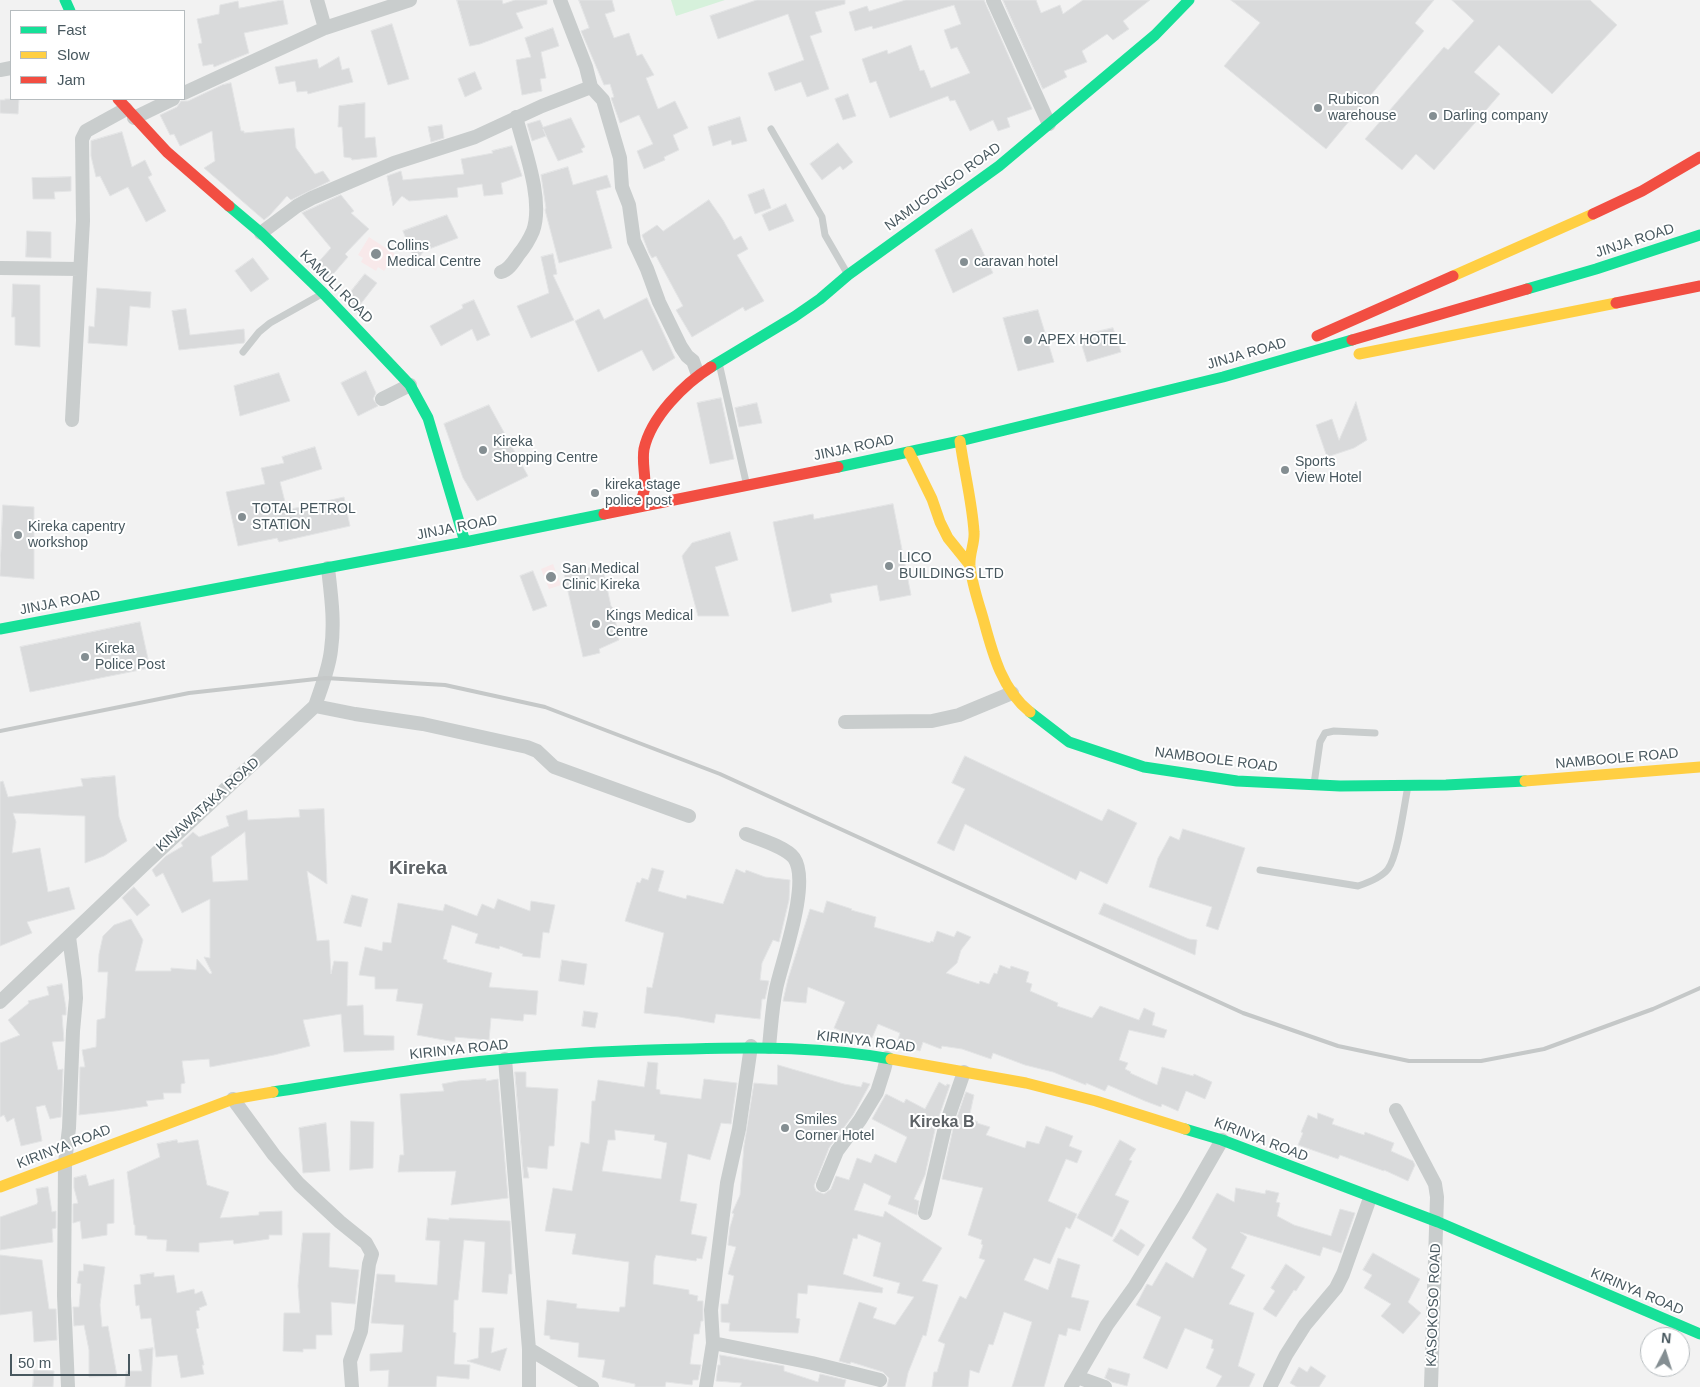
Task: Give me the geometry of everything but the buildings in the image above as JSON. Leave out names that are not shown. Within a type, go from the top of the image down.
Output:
[{"type":"main road","name":"NAMUGONGO ROAD","points":[[639,507],[645,487],[644,451],[648,433],[659,414],[698,375],[820,299],[848,275],[999,166],[1155,35],[1189,0]]},
{"type":"main road","name":"KAMULI ROAD","points":[[126,109],[167,152],[260,234],[323,293],[410,385],[428,418],[465,542]]},
{"type":"main road","points":[[1223,377],[1579,221],[1642,191],[1700,157]]},
{"type":"main road","name":"JINJA ROAD","points":[[0,629],[465,542],[747,486],[960,441],[1223,377],[1596,270],[1700,235]]},
{"type":"main road","points":[[1345,357],[1700,286]]},
{"type":"main road","points":[[1223,377],[1316,362]]},
{"type":"main road","name":"NAMBOOLE ROAD","points":[[960,441],[974,537],[969,564],[991,651],[1012,693],[1033,718],[1054,735],[1085,750],[1118,761],[1161,770],[1248,782],[1314,784],[1408,786],[1478,784],[1592,778],[1700,767]]},
{"type":"main road","points":[[909,452],[932,499],[948,538],[969,564]]},
{"type":"main road","name":"KIRINYA ROAD","points":[[0,1187],[233,1099],[400,1072],[505,1059],[636,1050],[751,1046],[838,1051],[1026,1083],[1096,1101],[1222,1140],[1370,1198],[1438,1222],[1700,1334]]},
{"type":"street","points":[[317,0],[326,28]]},
{"type":"street","points":[[185,93],[326,28],[410,0]]},
{"type":"street","points":[[560,0],[586,67],[591,87],[603,100],[620,158],[622,187],[629,205],[634,241],[648,270],[659,302],[681,347],[693,361],[698,375]]},
{"type":"street","points":[[992,0],[1050,124]]},
{"type":"street","points":[[260,234],[297,206],[312,198],[394,163],[476,137],[516,117],[591,87]]},
{"type":"street","points":[[72,420],[83,221],[82,138],[86,131],[126,109],[168,100]]},
{"type":"street","points":[[501,272],[506,271],[533,231],[536,213],[535,194],[516,117]]},
{"type":"street","points":[[0,268],[80,269]]},
{"type":"street","points":[[382,399],[410,385]]},
{"type":"street","name":"KINAWATAKA ROAD","points":[[0,1002],[315,706],[325,678],[331,650],[333,618],[328,568]]},
{"type":"street","points":[[845,722],[932,721],[959,715],[1012,693]]},
{"type":"street","points":[[315,706],[423,724],[527,747],[537,751],[554,767],[689,816]]},
{"type":"street","points":[[746,834],[766,841],[794,858],[800,876],[797,908],[773,1006],[769,1047]]},
{"type":"street","points":[[68,937],[76,998],[69,1128],[65,1164],[64,1296],[68,1387]]},
{"type":"street","points":[[706,1387],[713,1343],[711,1310],[727,1182],[739,1129],[751,1046]]},
{"type":"street","points":[[823,1185],[837,1151],[878,1092],[887,1058]]},
{"type":"street","points":[[505,1059],[528,1349],[529,1387]]},
{"type":"street","points":[[924,1213],[945,1127],[964,1072]]},
{"type":"street","points":[[233,1099],[274,1155],[299,1184],[366,1243],[372,1254],[369,1264],[361,1331],[350,1361],[352,1387]]},
{"type":"street","name":"KASOKOSO ROAD","points":[[1396,1110],[1435,1184],[1437,1197],[1438,1222],[1431,1387]]},
{"type":"street","points":[[1105,1387],[1074,1382],[1107,1325],[1135,1286],[1184,1206],[1222,1140]]},
{"type":"street","points":[[1270,1387],[1305,1325],[1336,1288],[1343,1274],[1370,1198]]},
{"type":"street","points":[[713,1343],[794,1359],[880,1380]]},
{"type":"street","points":[[528,1349],[592,1387]]},
{"type":"lane","points":[[771,129],[822,217],[825,235],[848,275]]},
{"type":"lane","points":[[244,352],[264,328],[323,293]]},
{"type":"lane","points":[[719,363],[747,486]]},
{"type":"lane","points":[[1314,784],[1320,742],[1325,733],[1334,731],[1376,733]]},
{"type":"lane","points":[[1260,870],[1358,886],[1368,883],[1387,870],[1394,858],[1408,786]]},
{"type":"shaded area","name":"Collins Medical Centre","points":[[369,237],[395,254],[384,271],[378,267],[376,271],[361,262],[363,258],[358,255]]},
{"type":"shaded area","name":"San Medical Clinic Kireka","points":[[553,564],[561,585],[549,589],[541,569]]},
{"type":"green space","points":[[671,0],[725,0],[676,16]]},
{"type":"railway","points":[[0,731],[189,693],[325,678],[445,685],[545,707],[720,774],[1243,1013],[1338,1046],[1409,1061],[1481,1061],[1544,1049],[1653,1009],[1700,988]]},
{"type":"traffic: fast","points":[[65,0],[70,10]]},
{"type":"traffic: fast","points":[[711,367],[794,317],[820,299],[848,275],[999,166],[1155,35],[1189,0]]},
{"type":"traffic: fast","points":[[229,206],[261,233],[323,293],[410,385],[428,418],[465,542]]},
{"type":"traffic: fast","points":[[1527,289],[1700,235]]},
{"type":"traffic: fast","points":[[838,467],[960,441],[1223,377],[1352,340]]},
{"type":"traffic: fast","points":[[0,629],[465,542],[604,514]]},
{"type":"traffic: fast","points":[[1030,712],[1069,742],[1144,767],[1237,781],[1340,786],[1446,785],[1525,781]]},
{"type":"traffic: fast","points":[[273,1092],[447,1065],[598,1052],[766,1048],[841,1052],[891,1059]]},
{"type":"traffic: fast","points":[[1185,1129],[1222,1140],[1438,1222],[1700,1334]]},
{"type":"traffic: slow","points":[[1453,276],[1593,214]]},
{"type":"traffic: slow","points":[[1359,354],[1616,303]]},
{"type":"traffic: slow","points":[[960,441],[973,520],[974,536],[970,562],[974,586],[999,669],[1012,692],[1030,712]]},
{"type":"traffic: slow","points":[[909,452],[932,499],[948,538],[969,564]]},
{"type":"traffic: slow","points":[[1525,781],[1700,767]]},
{"type":"traffic: slow","points":[[891,1059],[1026,1083],[1096,1101],[1185,1129]]},
{"type":"traffic: slow","points":[[0,1187],[233,1099],[273,1092]]},
{"type":"traffic: jam","points":[[119,100],[167,152],[229,206]]},
{"type":"traffic: jam","points":[[1593,214],[1642,191],[1700,157]]},
{"type":"traffic: jam","points":[[1317,336],[1453,276]]},
{"type":"traffic: jam","points":[[1616,303],[1700,286]]},
{"type":"traffic: jam","points":[[1352,340],[1527,289]]},
{"type":"traffic: jam","points":[[639,507],[645,487],[644,449],[654,425],[670,402],[690,382],[711,367]]},
{"type":"traffic: jam","points":[[604,514],[838,467]]},
{"type":"place","name":"Rubicon warehouse","points":[[1318,108]]},
{"type":"place","name":"Darling company","points":[[1433,116]]},
{"type":"place","name":"Collins Medical Centre","points":[[376,254]]},
{"type":"place","name":"caravan hotel","points":[[964,262]]},
{"type":"place","name":"APEX HOTEL","points":[[1028,340]]},
{"type":"place","name":"Kireka Shopping Centre","points":[[483,450]]},
{"type":"place","name":"Sports View Hotel","points":[[1285,470]]},
{"type":"place","name":"kireka stage police post","points":[[595,493]]},
{"type":"place","name":"TOTAL PETROL STATION","points":[[242,517]]},
{"type":"place","name":"Kireka capentry workshop","points":[[18,535]]},
{"type":"place","name":"LICO BUILDINGS LTD","points":[[889,566]]},
{"type":"place","name":"San Medical Clinic Kireka","points":[[551,577]]},
{"type":"place","name":"Kings Medical Centre","points":[[596,624]]},
{"type":"place","name":"Kireka Police Post","points":[[85,657]]},
{"type":"place","name":"Smiles Corner Hotel","points":[[785,1128]]},
{"type":"district","name":"Kireka","points":[[418,869]]},
{"type":"district","name":"Kireka B","points":[[942,1123]]}]
